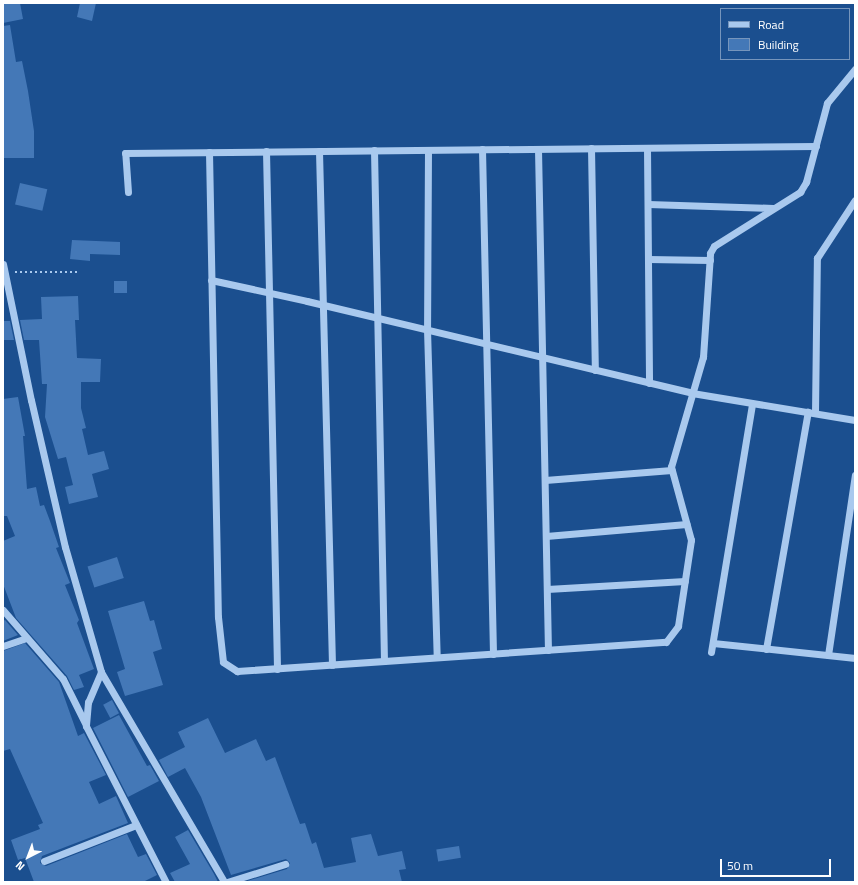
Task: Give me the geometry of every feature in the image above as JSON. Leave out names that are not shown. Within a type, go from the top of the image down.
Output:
[{"type":"street","points":[[209,152],[218,617],[224,662],[237,671],[666,642],[678,626],[691,540],[672,470],[678,438],[703,357],[710,260],[714,246],[800,192],[806,182],[827,103],[855,68]]},
{"type":"street","points":[[128,192],[125,153],[816,146]]},
{"type":"street","points":[[591,148],[595,370]]},
{"type":"street","points":[[647,148],[649,382]]},
{"type":"street","points":[[482,149],[493,654]]},
{"type":"street","points":[[538,149],[548,650]]},
{"type":"street","points":[[374,150],[384,661]]},
{"type":"street","points":[[428,150],[427,330],[438,657]]},
{"type":"street","points":[[266,151],[277,669]]},
{"type":"street","points":[[319,151],[332,665]]},
{"type":"street","points":[[766,649],[812,413],[817,258],[855,200]]},
{"type":"street","points":[[648,204],[773,208]]},
{"type":"street","points":[[648,259],[710,260]]},
{"type":"street","points":[[3,264],[31,400],[65,547],[101,672],[225,882],[285,864]]},
{"type":"street","points":[[211,280],[323,305],[692,393],[855,420]]},
{"type":"street","points":[[711,652],[752,403]]},
{"type":"street","points":[[545,480],[672,470]]},
{"type":"street","points":[[828,655],[855,475]]},
{"type":"street","points":[[546,536],[686,524]]},
{"type":"street","points":[[547,589],[685,581]]},
{"type":"street","points":[[3,610],[63,679],[166,882]]},
{"type":"street","points":[[3,646],[26,638]]},
{"type":"street","points":[[713,643],[855,658]]},
{"type":"street","points":[[86,726],[88,702],[101,672]]},
{"type":"street","points":[[44,861],[136,825]]},
{"type":"path","points":[[5,272],[80,272]]},
{"type":"building","points":[[3,3],[20,3],[23,19],[3,23]]},
{"type":"building","points":[[80,3],[96,3],[92,21],[77,17]]},
{"type":"building","points":[[10,25],[16,62],[22,61],[28,91],[34,131],[34,158],[3,158],[3,26]]},
{"type":"building","points":[[20,183],[47,189],[42,211],[15,204]]},
{"type":"building","points":[[72,240],[120,242],[120,255],[90,254],[90,261],[70,259]]},
{"type":"building","points":[[114,281],[127,281],[127,293],[114,293]]},
{"type":"building","points":[[78,296],[79,320],[75,320],[77,358],[101,359],[100,382],[81,382],[81,408],[86,428],[82,429],[88,455],[104,451],[109,469],[92,474],[98,497],[69,504],[65,487],[73,485],[66,457],[58,459],[45,417],[47,384],[42,384],[39,340],[24,340],[20,320],[42,319],[41,297]]},
{"type":"building","points":[[3,321],[10,321],[14,340],[3,340]]},
{"type":"building","points":[[18,397],[25,436],[23,436],[27,489],[36,487],[40,506],[44,505],[50,521],[59,547],[56,548],[70,583],[65,585],[79,620],[77,623],[94,669],[79,675],[84,687],[74,690],[67,676],[16,618],[3,584],[3,541],[15,536],[7,516],[3,516],[3,399]]},
{"type":"building","points":[[117,557],[124,578],[94,588],[88,567]]},
{"type":"building","points":[[144,601],[150,621],[154,620],[162,649],[153,652],[163,685],[125,696],[117,672],[125,669],[108,611]]},
{"type":"building","points":[[5,620],[18,635],[3,641],[3,621]]},
{"type":"building","points":[[25,643],[59,682],[78,736],[84,733],[106,775],[89,782],[99,804],[116,796],[128,823],[42,856],[40,863],[46,866],[127,834],[138,857],[146,854],[157,875],[143,882],[34,882],[25,858],[18,860],[11,840],[40,829],[38,825],[43,823],[10,749],[3,751],[3,651]]},
{"type":"building","points":[[112,700],[119,713],[110,718],[103,705]]},
{"type":"building","points":[[119,715],[147,766],[150,765],[159,781],[128,797],[93,728]]},
{"type":"building","points":[[208,718],[225,753],[256,739],[266,761],[275,757],[300,824],[305,823],[312,844],[316,842],[324,868],[356,862],[351,838],[371,834],[378,856],[402,851],[406,869],[399,870],[402,882],[244,882],[287,869],[290,863],[286,859],[231,875],[201,797],[185,768],[168,777],[159,760],[185,747],[178,732]]},
{"type":"building","points":[[188,830],[218,882],[175,882],[170,873],[190,864],[175,837]]},
{"type":"building","points":[[459,846],[461,858],[438,861],[436,850]]}]
